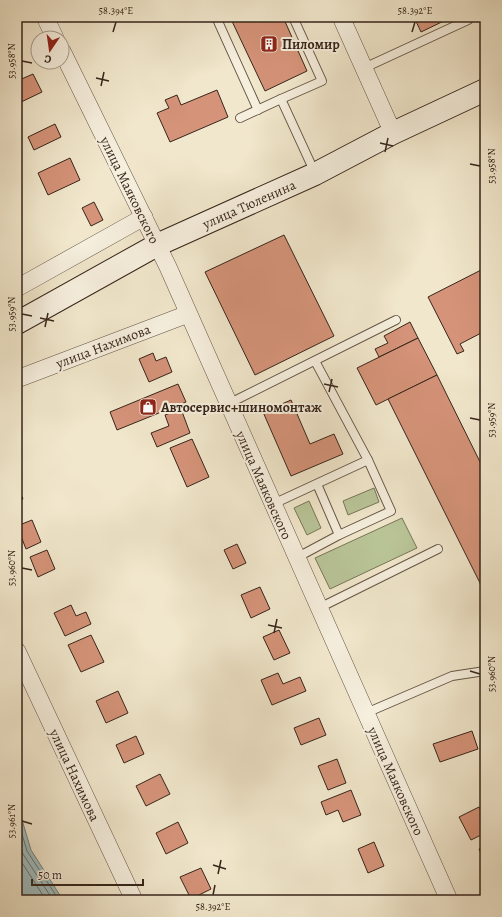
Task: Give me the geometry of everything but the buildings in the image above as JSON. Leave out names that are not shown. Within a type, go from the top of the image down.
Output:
[{"type":"main road","name":"улица Тюленина","points":[[17,323],[158,245],[315,174],[393,133],[485,90]]},
{"type":"street","points":[[45,17],[51,30]]},
{"type":"street","points":[[341,17],[393,133]]},
{"type":"street","name":"улица Маяковского","points":[[70,67],[158,245],[449,900]]},
{"type":"street","points":[[17,288],[144,217]]},
{"type":"street","name":"улица Нахимова","points":[[17,379],[188,314]]},
{"type":"street","name":"улица Нахимова","points":[[17,651],[134,900]]},
{"type":"lane","points":[[216,17],[258,110]]},
{"type":"lane","points":[[240,118],[322,81],[293,17]]},
{"type":"lane","points":[[364,68],[468,20],[467,17]]},
{"type":"lane","points":[[281,99],[315,174]]},
{"type":"lane","points":[[228,404],[396,320]]},
{"type":"lane","points":[[296,558],[339,535],[392,511],[368,460],[315,361]]},
{"type":"lane","points":[[273,504],[368,460]]},
{"type":"lane","points":[[317,484],[339,535]]},
{"type":"lane","points":[[319,608],[438,549]]},
{"type":"lane","points":[[366,713],[452,676],[485,671]]},
{"type":"green space","points":[[374,488],[379,502],[348,515],[343,501]]},
{"type":"green space","points":[[309,501],[321,528],[307,535],[294,508]]},
{"type":"green space","points":[[402,518],[417,548],[330,589],[315,558]]},
{"type":"water","points":[[17,803],[31,850],[63,900],[17,900]]},
{"type":"place","name":"Пиломир","points":[[269,44]]},
{"type":"place","name":"Автосервис+шиномонтаж","points":[[148,407]]}]
